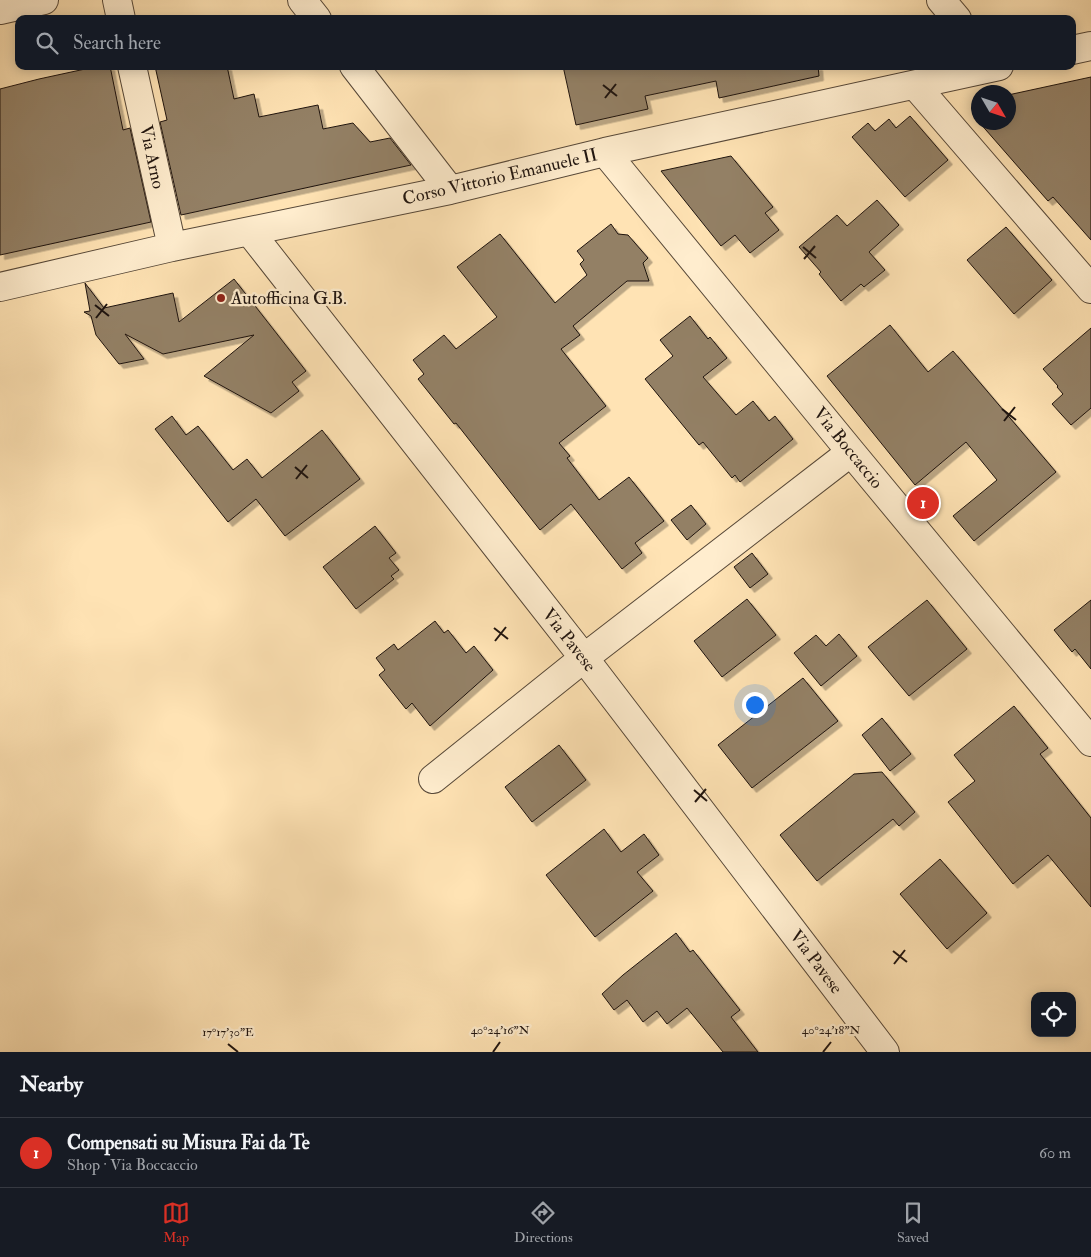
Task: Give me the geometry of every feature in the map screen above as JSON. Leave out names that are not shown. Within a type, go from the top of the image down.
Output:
[{"type":"street","points":[[0,10],[44,0]]},
{"type":"street","points":[[117,0],[120,15]]},
{"type":"street","points":[[302,0],[314,15]]},
{"type":"street","points":[[941,0],[954,15]]},
{"type":"street","points":[[1076,49],[1091,46]]},
{"type":"street","name":"Via Arno","points":[[133,70],[172,247]]},
{"type":"street","points":[[357,70],[450,190]]},
{"type":"street","name":"Corso Vittorio Emanuele II","points":[[0,287],[172,247],[450,190],[606,152],[980,70]]},
{"type":"street","points":[[915,85],[1091,289]]},
{"type":"street","name":"Via Boccaccio","points":[[606,152],[1091,742]]},
{"type":"street","name":"Via Pavese","points":[[250,232],[584,658],[886,1052]]},
{"type":"street","points":[[433,779],[584,658],[851,452]]},
{"type":"building","points":[[81,70],[111,70],[123,130],[130,128],[151,222],[0,255],[0,89]]},
{"type":"building","points":[[156,70],[228,70],[234,99],[254,94],[259,117],[318,105],[323,129],[353,123],[370,142],[390,138],[411,165],[181,215],[160,122],[167,120]]},
{"type":"building","points":[[564,70],[818,70],[819,76],[719,98],[716,81],[645,96],[648,109],[576,125]]},
{"type":"building","points":[[1091,77],[1091,240],[1053,197],[1048,201],[986,130],[1016,130],[1016,93]]},
{"type":"building","points":[[910,116],[948,160],[905,197],[852,137],[868,123],[875,131],[889,119],[896,128]]},
{"type":"building","points":[[731,156],[773,207],[765,213],[779,230],[750,253],[735,235],[721,246],[661,171]]},
{"type":"building","points":[[877,200],[899,225],[869,252],[885,270],[864,287],[861,284],[841,301],[819,274],[821,272],[799,247],[837,215],[847,226]]},
{"type":"building","points":[[611,224],[618,234],[628,235],[648,258],[643,263],[649,281],[627,281],[573,326],[580,335],[561,349],[606,406],[559,443],[570,456],[567,458],[599,500],[629,477],[664,521],[635,543],[642,553],[622,569],[571,504],[540,530],[456,423],[454,424],[418,379],[424,374],[413,360],[444,335],[456,349],[497,317],[457,267],[500,234],[555,303],[587,275],[580,264],[584,260],[577,251]]},
{"type":"building","points":[[1006,227],[1052,280],[1014,314],[967,260]]},
{"type":"building","points":[[234,279],[306,371],[292,382],[299,391],[271,413],[204,376],[254,335],[163,354],[125,334],[144,359],[119,364],[96,335],[91,316],[84,312],[90,311],[85,283],[104,308],[173,293],[179,322]]},
{"type":"building","points":[[690,316],[708,339],[710,337],[727,358],[703,377],[736,415],[753,401],[769,421],[775,416],[793,439],[740,482],[735,475],[732,478],[703,442],[699,445],[645,379],[673,356],[660,340]]},
{"type":"building","points":[[890,325],[928,372],[953,351],[1056,472],[974,541],[953,516],[997,480],[966,442],[915,485],[827,376]]},
{"type":"building","points":[[1091,328],[1091,408],[1071,425],[1052,404],[1063,394],[1043,369]]},
{"type":"building","points":[[172,416],[186,435],[198,426],[233,470],[247,459],[262,478],[322,430],[360,479],[285,536],[256,499],[228,522],[155,429]]},
{"type":"building","points":[[691,505],[706,524],[687,540],[671,520]]},
{"type":"building","points":[[375,526],[396,553],[389,558],[399,570],[391,576],[394,579],[356,609],[323,567]]},
{"type":"building","points":[[752,553],[768,574],[750,588],[734,567]]},
{"type":"building","points":[[747,599],[776,635],[722,677],[694,641]]},
{"type":"building","points":[[927,600],[967,649],[909,696],[868,647]]},
{"type":"building","points":[[1091,600],[1091,669],[1075,649],[1072,652],[1054,630]]},
{"type":"building","points":[[435,621],[444,633],[448,630],[466,653],[474,646],[493,670],[430,726],[412,703],[406,709],[379,675],[385,670],[376,658],[394,644],[398,650]]},
{"type":"building","points":[[839,634],[857,656],[821,686],[794,653],[816,635],[826,646]]},
{"type":"building","points":[[803,678],[838,721],[752,788],[718,745]]},
{"type":"building","points":[[1014,706],[1048,748],[1040,754],[1091,818],[1091,907],[1048,855],[1013,884],[948,802],[975,781],[954,755]]},
{"type":"building","points":[[882,718],[911,754],[890,771],[862,735]]},
{"type":"building","points":[[559,745],[586,780],[532,822],[505,787]]},
{"type":"building","points":[[882,772],[915,812],[899,826],[893,819],[817,881],[780,835],[854,774]]},
{"type":"building","points":[[604,829],[621,852],[644,834],[659,855],[637,872],[653,891],[595,937],[546,875]]},
{"type":"building","points":[[940,859],[987,913],[947,949],[900,894]]},
{"type":"building","points":[[676,933],[690,952],[693,950],[740,1010],[731,1017],[758,1052],[723,1052],[687,1008],[667,1024],[657,1011],[643,1022],[627,1000],[614,1010],[602,994]]},
{"type":"place","name":"Autofficina G.B.","points":[[221,298]]},
{"type":"place","name":"Compensati su Misura Fai da Te","points":[[923,503]]}]
